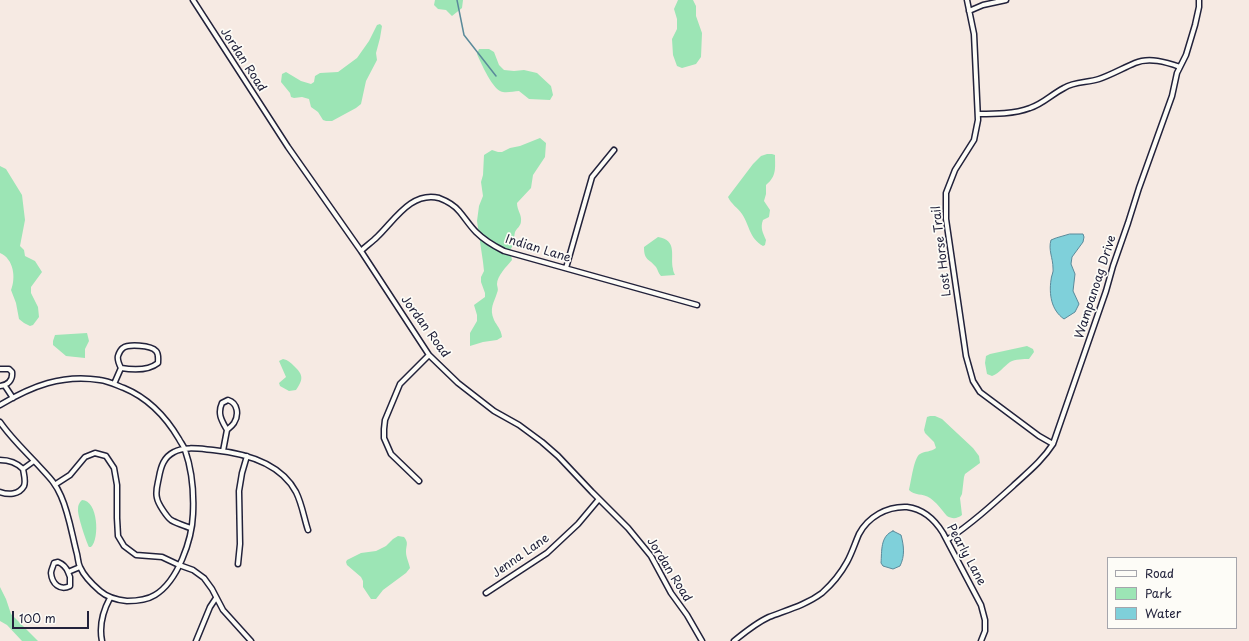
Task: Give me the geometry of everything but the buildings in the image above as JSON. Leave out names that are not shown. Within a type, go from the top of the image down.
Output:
[{"type":"street","name":"Jordan Road","points":[[193,0],[288,147],[361,251],[429,355],[458,383],[494,410],[519,425],[542,442],[558,456],[628,528],[651,556],[671,593],[687,615],[702,641]]},
{"type":"street","name":"Lost Horse Trail","points":[[967,0],[974,34],[978,120],[974,140],[955,170],[946,193],[946,219],[967,362],[973,381],[985,397],[1039,436],[1053,444]]},
{"type":"street","points":[[970,11],[983,5],[1006,0]]},
{"type":"street","name":"Wampanoag Drive","points":[[947,540],[976,520],[1025,476],[1047,454],[1053,444],[1172,96],[1177,72],[1186,55],[1195,25],[1199,0]]},
{"type":"street","points":[[978,114],[1006,113],[1029,108],[1042,103],[1069,85],[1098,79],[1140,61],[1159,61],[1180,67]]},
{"type":"street","points":[[566,268],[592,176],[614,150]]},
{"type":"street","name":"Indian Lane","points":[[361,251],[378,237],[403,209],[418,199],[436,197],[448,201],[458,209],[476,232],[494,246],[504,251],[697,305]]},
{"type":"street","points":[[135,345],[156,350],[158,355],[158,363],[147,369],[122,368],[119,364],[118,358],[120,350],[124,347],[135,345]]},
{"type":"street","points":[[419,481],[391,454],[384,438],[384,429],[400,384],[429,355]]},
{"type":"street","points":[[114,384],[122,368]]},
{"type":"street","points":[[0,369],[9,369],[12,372],[11,380],[6,386]]},
{"type":"street","points":[[0,405],[40,385],[59,380],[82,378],[101,380],[128,390],[141,397],[162,415],[185,449],[193,490],[193,515],[187,544],[179,565],[167,585],[154,596],[132,601],[110,598],[100,592],[86,577],[80,567],[66,510],[56,484],[0,422]]},
{"type":"street","points":[[0,386],[6,386]]},
{"type":"street","points":[[6,386],[12,398]]},
{"type":"street","points":[[223,451],[227,430],[234,422],[236,413],[234,404],[228,400],[222,403],[220,413],[220,419],[227,430]]},
{"type":"street","points":[[191,528],[172,520],[160,506],[156,497],[159,475],[164,459],[173,452],[185,449],[223,451],[247,456],[274,469],[292,486],[299,499],[308,530]]},
{"type":"street","points":[[56,484],[70,475],[85,457],[95,453],[106,456],[114,468],[117,485],[118,536],[124,546],[136,555],[162,557],[193,570],[204,578],[212,589],[223,610],[251,641]]},
{"type":"street","points":[[238,564],[240,544],[239,491],[247,456]]},
{"type":"street","points":[[0,460],[18,464],[23,469],[25,479],[24,486],[13,494],[0,492]]},
{"type":"street","points":[[23,469],[34,461]]},
{"type":"street","name":"Jenna Lane","points":[[486,593],[547,553],[578,524],[599,499]]},
{"type":"street","name":"Pearly Lane","points":[[734,641],[758,622],[804,604],[825,590],[841,572],[855,546],[859,534],[874,516],[896,508],[910,508],[916,509],[936,523],[978,597],[985,620],[985,631],[981,641]]},
{"type":"street","points":[[58,562],[60,563],[68,572],[70,577],[70,586],[62,588],[56,585],[51,575],[54,564],[58,562]]},
{"type":"street","points":[[68,572],[80,567]]},
{"type":"street","points":[[102,641],[102,621],[110,598]]},
{"type":"street","points":[[196,641],[210,607],[216,598]]},
{"type":"green space","points":[[435,0],[463,0],[462,8],[452,16],[446,10],[438,9],[434,5]]},
{"type":"green space","points":[[678,0],[693,0],[696,6],[696,16],[702,33],[701,57],[696,64],[682,68],[677,66],[673,55],[672,39],[677,29],[677,19],[674,9]]},
{"type":"green space","points":[[380,24],[382,26],[376,53],[377,60],[366,81],[361,104],[332,121],[326,121],[323,120],[318,112],[311,107],[309,99],[302,97],[291,97],[290,93],[281,82],[282,74],[286,72],[301,81],[311,84],[314,82],[315,76],[320,73],[338,72],[357,58],[369,41],[377,25]]},
{"type":"green space","points":[[479,49],[489,49],[494,52],[499,65],[504,70],[524,70],[537,73],[551,86],[553,95],[550,100],[529,99],[519,91],[503,92],[499,90],[491,82],[481,64],[477,54]]},
{"type":"green space","points":[[540,138],[546,143],[545,157],[533,175],[531,188],[517,203],[521,223],[515,232],[514,243],[510,250],[512,260],[497,281],[498,292],[492,306],[494,320],[502,337],[497,340],[470,346],[470,333],[477,321],[474,305],[485,297],[481,282],[481,277],[484,271],[477,221],[479,206],[483,196],[481,182],[483,175],[484,155],[492,150],[502,152]]},
{"type":"green space","points":[[767,154],[775,155],[775,168],[774,175],[770,182],[766,185],[764,201],[770,210],[769,217],[763,220],[762,223],[762,230],[766,240],[765,245],[763,246],[752,236],[745,218],[728,197],[753,164],[761,156]]},
{"type":"green space","points":[[0,166],[6,169],[22,195],[25,220],[20,246],[24,250],[25,256],[35,261],[42,272],[31,287],[31,293],[38,307],[39,317],[33,325],[30,326],[19,319],[16,303],[11,290],[13,285],[13,269],[5,256],[0,253]]},
{"type":"green space","points":[[658,237],[668,241],[671,245],[672,264],[675,275],[661,276],[656,267],[647,259],[645,255],[644,247]]},
{"type":"green space","points":[[87,333],[89,341],[85,349],[85,358],[66,356],[53,345],[55,335]]},
{"type":"green space","points":[[1027,346],[1033,349],[1034,352],[1029,359],[1012,361],[995,375],[992,376],[987,374],[985,363],[986,356]]},
{"type":"green space","points":[[283,359],[292,364],[300,372],[301,380],[296,390],[289,391],[280,386],[279,383],[286,377],[279,361]]},
{"type":"green space","points":[[935,416],[942,419],[973,448],[979,456],[980,463],[965,474],[960,498],[962,515],[956,518],[947,516],[930,498],[913,493],[909,490],[914,465],[918,456],[936,448],[934,442],[924,430],[927,417]]},
{"type":"green space","points":[[82,500],[91,506],[96,520],[96,536],[91,547],[89,547],[78,512],[79,503]]},
{"type":"green space","points":[[398,536],[404,537],[406,541],[406,554],[410,568],[406,573],[383,590],[376,599],[371,599],[363,587],[361,577],[347,565],[346,562],[347,560],[361,553],[376,551],[386,546]]},
{"type":"green space","points":[[0,587],[11,614],[38,641],[22,641],[7,625],[0,621]]},
{"type":"water","points":[[1070,234],[1083,234],[1084,237],[1083,242],[1072,257],[1071,264],[1075,274],[1073,291],[1079,304],[1075,312],[1064,319],[1056,311],[1051,296],[1050,285],[1053,270],[1050,244],[1051,240]]},
{"type":"water","points":[[893,531],[901,535],[904,551],[900,566],[893,569],[883,566],[881,563],[882,544],[886,536]]},
{"type":"waterway","points":[[457,0],[464,35],[496,76]]}]
